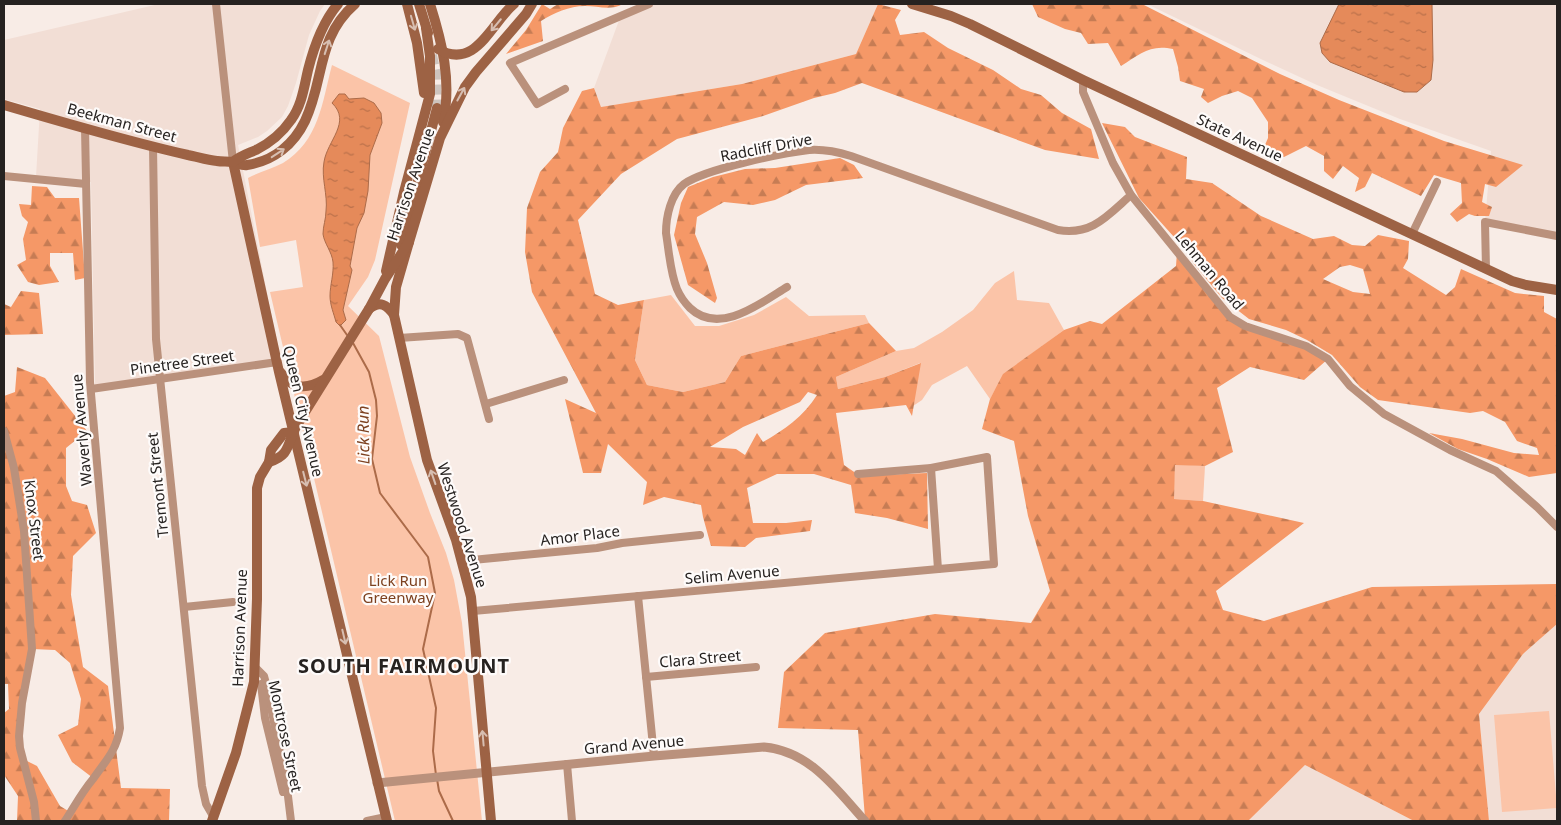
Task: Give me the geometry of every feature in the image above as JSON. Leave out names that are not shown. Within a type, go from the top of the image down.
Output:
[{"type":"main road","points":[[338,4],[326,20],[318,38],[302,96],[292,120],[270,142],[233,162],[242,166],[268,159],[283,150],[296,138],[306,121],[312,104],[331,34],[343,15],[355,4]]},
{"type":"main road","points":[[385,279],[404,192],[423,122],[430,106],[407,4]]},
{"type":"main road","points":[[419,4],[431,43],[444,52],[462,54],[469,53],[478,46],[514,4]]},
{"type":"main road","points":[[419,4],[446,96]]},
{"type":"main road","points":[[430,4],[444,52],[446,96],[440,138]]},
{"type":"main road","name":"Harrison Avenue","points":[[212,819],[240,740],[254,682],[256,667],[256,499],[260,477],[269,462],[271,450],[284,433],[294,432],[324,379],[409,242],[440,138],[454,106],[476,72],[526,14],[532,4]]},
{"type":"main road","name":"State Avenue","points":[[912,4],[970,24],[1083,80],[1519,283],[1557,290]]},
{"type":"main road","points":[[397,260],[430,106],[430,56],[426,28]]},
{"type":"main road","name":"Beekman Street","points":[[4,105],[153,147],[212,160],[233,162]]},
{"type":"main road","name":"Queen City Avenue","points":[[233,162],[278,367],[387,819]]},
{"type":"main road","name":"Westwood Avenue","points":[[409,242],[395,289],[394,315],[427,460],[462,561],[473,611],[491,821]]},
{"type":"main road","points":[[369,309],[375,304],[382,304],[388,307],[394,315]]},
{"type":"main road","points":[[278,367],[290,383],[300,387],[312,386],[324,379]]},
{"type":"street","name":"Queen City Avenue","points":[[216,4],[233,162]]},
{"type":"street","points":[[565,90],[537,104],[510,63],[648,4]]},
{"type":"street","name":"Lehman Road","points":[[1083,80],[1084,92],[1094,119],[1113,163],[1131,195],[1224,310],[1246,326],[1306,346],[1328,359],[1350,386],[1384,414],[1450,450],[1496,471],[1557,527]]},
{"type":"street","name":"Waverly Avenue","points":[[64,821],[111,756],[118,740],[120,728],[91,388],[85,128]]},
{"type":"street","name":"Tremont Street","points":[[153,147],[156,339],[202,786],[212,819]]},
{"type":"street","name":"Radcliff Drive","points":[[787,287],[729,318],[707,318],[697,314],[689,307],[677,290],[666,233],[666,223],[671,204],[684,184],[728,167],[809,150],[827,151],[851,156],[1067,232],[1086,230],[1094,226],[1131,195]]},
{"type":"street","points":[[4,176],[86,184]]},
{"type":"street","points":[[1412,234],[1437,182]]},
{"type":"street","points":[[1486,268],[1485,222],[1557,236]]},
{"type":"street","points":[[399,338],[458,334],[464,336],[468,341],[489,419]]},
{"type":"street","name":"Pinetree Street","points":[[91,388],[278,367]]},
{"type":"street","points":[[486,404],[564,380]]},
{"type":"street","name":"Knox Street","points":[[4,431],[14,468],[24,531],[32,649],[20,711],[19,736],[20,748],[34,802],[36,821]]},
{"type":"street","name":"Selim Avenue","points":[[473,611],[994,564],[987,458],[931,468]]},
{"type":"street","points":[[858,474],[931,468],[938,569]]},
{"type":"street","name":"Amor Place","points":[[462,561],[597,548],[622,543],[700,535]]},
{"type":"street","points":[[638,596],[654,756]]},
{"type":"street","points":[[184,607],[233,602]]},
{"type":"street","name":"Montrose Street","points":[[256,667],[264,676],[267,687],[291,821]]},
{"type":"street","name":"Clara Street","points":[[646,677],[756,667]]},
{"type":"street","name":"Grand Avenue","points":[[378,783],[754,747],[780,750],[792,754],[814,767],[865,821]]},
{"type":"street","points":[[567,764],[572,821]]},
{"type":"street","points":[[367,821],[387,819]]},
{"type":"shaded area","points":[[159,4],[325,4],[309,35],[296,83],[282,117],[258,137],[238,145],[280,359],[95,385],[91,182],[36,177],[40,109],[4,99],[4,40]]},
{"type":"shaded area","points":[[649,4],[878,4],[856,54],[742,84],[601,107],[594,88],[621,15]]},
{"type":"shaded area","points":[[1147,4],[1557,4],[1557,236],[1485,222],[1491,151],[1400,119],[1317,85]]},
{"type":"shaded area","points":[[1557,624],[1557,821],[1489,821],[1479,714],[1523,654]]},
{"type":"shaded area","points":[[1305,765],[1414,821],[1248,821]]},
{"type":"green space","points":[[542,4],[550,9],[558,4],[623,4],[609,8],[579,6],[556,13],[541,21],[543,41],[506,54],[526,30]]},
{"type":"green space","points":[[878,4],[901,10],[895,20],[900,35],[924,32],[948,48],[993,70],[1021,89],[1041,95],[1062,113],[1091,129],[1099,159],[1045,150],[862,83],[763,116],[677,139],[621,174],[578,220],[595,294],[618,305],[644,300],[635,360],[647,385],[683,392],[725,382],[741,356],[869,323],[896,351],[836,377],[838,389],[885,377],[921,363],[912,416],[906,405],[836,413],[844,465],[860,476],[927,473],[928,529],[887,518],[855,513],[851,485],[814,474],[777,474],[747,488],[753,523],[786,523],[812,520],[810,531],[756,538],[745,547],[711,546],[701,505],[664,497],[643,505],[647,482],[608,444],[601,473],[583,473],[565,399],[596,413],[532,292],[525,252],[527,208],[540,172],[558,152],[563,128],[582,91],[594,88],[601,107],[742,84],[856,54]],"holes":[[[808,392],[817,395],[800,416],[771,437],[763,442],[757,433],[745,455],[736,449],[710,447],[743,427],[800,402]]]},
{"type":"green space","points":[[1032,4],[1142,4],[1280,74],[1339,100],[1444,141],[1523,165],[1496,187],[1485,184],[1482,202],[1492,207],[1489,216],[1469,214],[1457,222],[1450,214],[1462,203],[1461,183],[1434,175],[1421,196],[1372,173],[1365,187],[1355,192],[1359,178],[1343,166],[1333,179],[1324,171],[1324,156],[1306,146],[1284,157],[1262,152],[1268,138],[1268,122],[1252,98],[1238,91],[1208,103],[1201,97],[1204,89],[1180,81],[1173,49],[1151,49],[1121,66],[1108,43],[1088,44],[1081,33],[1065,29],[1038,17]]},
{"type":"green space","name":"Lick Run Greenway","points":[[332,65],[410,103],[375,260],[368,277],[348,306],[379,336],[410,457],[446,553],[454,580],[462,623],[482,821],[395,821],[270,292],[303,287],[296,240],[260,247],[248,178],[283,163],[304,144],[312,132],[322,107]]},
{"type":"green space","points":[[1102,123],[1125,127],[1135,137],[1187,157],[1186,179],[1212,183],[1261,216],[1313,239],[1334,236],[1352,245],[1365,246],[1378,235],[1409,241],[1408,259],[1403,268],[1446,295],[1455,287],[1461,269],[1515,293],[1544,296],[1544,312],[1557,319],[1557,473],[1529,477],[1458,449],[1429,433],[1462,439],[1514,453],[1539,455],[1537,448],[1517,441],[1505,422],[1483,411],[1470,413],[1378,400],[1360,387],[1332,355],[1286,330],[1249,319],[1222,298],[1194,264],[1183,247],[1139,198]],"holes":[[[1350,265],[1363,269],[1370,294],[1353,292],[1323,279],[1340,267]]]},
{"type":"green space","points":[[840,158],[854,165],[863,178],[806,185],[775,200],[753,205],[724,202],[697,217],[695,234],[707,263],[717,298],[715,303],[688,285],[674,235],[681,203],[688,187],[713,177],[745,169],[775,168]]},
{"type":"green space","points":[[32,186],[47,187],[55,198],[79,198],[85,278],[75,280],[73,253],[50,253],[50,266],[59,282],[39,285],[28,282],[17,265],[26,260],[23,239],[28,222],[22,216],[19,204],[31,205]]},
{"type":"green space","points":[[1177,252],[1230,316],[1284,338],[1328,359],[1304,380],[1250,367],[1217,388],[1233,452],[1205,466],[1175,465],[1174,499],[1203,501],[1304,523],[1216,591],[1223,610],[1264,621],[1372,587],[1557,584],[1557,624],[1523,654],[1479,714],[1489,821],[1414,821],[1305,765],[1248,821],[861,821],[865,818],[858,730],[778,728],[784,672],[825,633],[935,614],[1031,623],[1050,591],[1028,516],[1014,441],[982,429],[990,399],[1003,374],[1064,330],[1090,321],[1102,324],[1176,266]]},
{"type":"green space","points":[[1014,271],[1017,300],[1049,303],[1064,330],[1004,374],[990,399],[967,366],[932,385],[922,400],[913,406],[920,363],[885,377],[838,389],[836,377],[896,351],[914,348],[942,332],[973,310],[995,283]]},
{"type":"green space","points":[[21,291],[39,293],[43,334],[4,335],[4,304],[11,307]]},
{"type":"green space","points":[[671,295],[695,326],[719,326],[754,315],[786,297],[809,316],[865,315],[869,323],[741,356],[725,382],[683,392],[647,385],[635,360],[644,300]]},
{"type":"green space","points":[[17,367],[45,378],[87,431],[66,448],[66,486],[72,501],[87,505],[96,533],[73,556],[71,595],[83,667],[108,686],[121,788],[170,789],[169,821],[17,821],[18,796],[4,775],[4,713],[9,709],[8,684],[4,684],[4,396],[15,392]],"holes":[[[32,649],[55,650],[70,663],[81,699],[78,725],[58,735],[72,762],[93,778],[70,812],[60,806],[37,766],[23,759],[22,704]]]},
{"type":"green space","points":[[1175,464],[1205,466],[1203,501],[1173,499]]},
{"type":"green space","points":[[1549,711],[1557,808],[1502,812],[1494,715]]},
{"type":"water","points":[[1339,4],[1432,4],[1433,60],[1431,80],[1417,92],[1404,92],[1330,62],[1322,53],[1320,43]]},
{"type":"water","points":[[339,94],[345,94],[349,99],[364,98],[374,103],[381,113],[382,123],[370,155],[368,191],[364,213],[357,228],[350,266],[352,270],[343,310],[346,320],[340,326],[336,322],[331,303],[330,292],[333,262],[323,234],[326,205],[323,168],[326,154],[339,124],[338,110],[332,103]]},
{"type":"waterway","name":"Lick Run","points":[[340,325],[347,335]]},
{"type":"waterway","name":"Lick Run","points":[[353,343],[369,372],[376,400],[377,416],[372,459],[380,493],[428,557],[435,593],[423,649],[436,708],[433,751],[436,775]]},
{"type":"waterway","name":"Lick Run","points":[[437,779],[439,791],[453,821]]},
{"type":"tunnel","points":[[432,55],[436,74],[437,108]]},
{"type":"district","name":"SOUTH FAIRMOUNT","points":[[404,665]]}]
